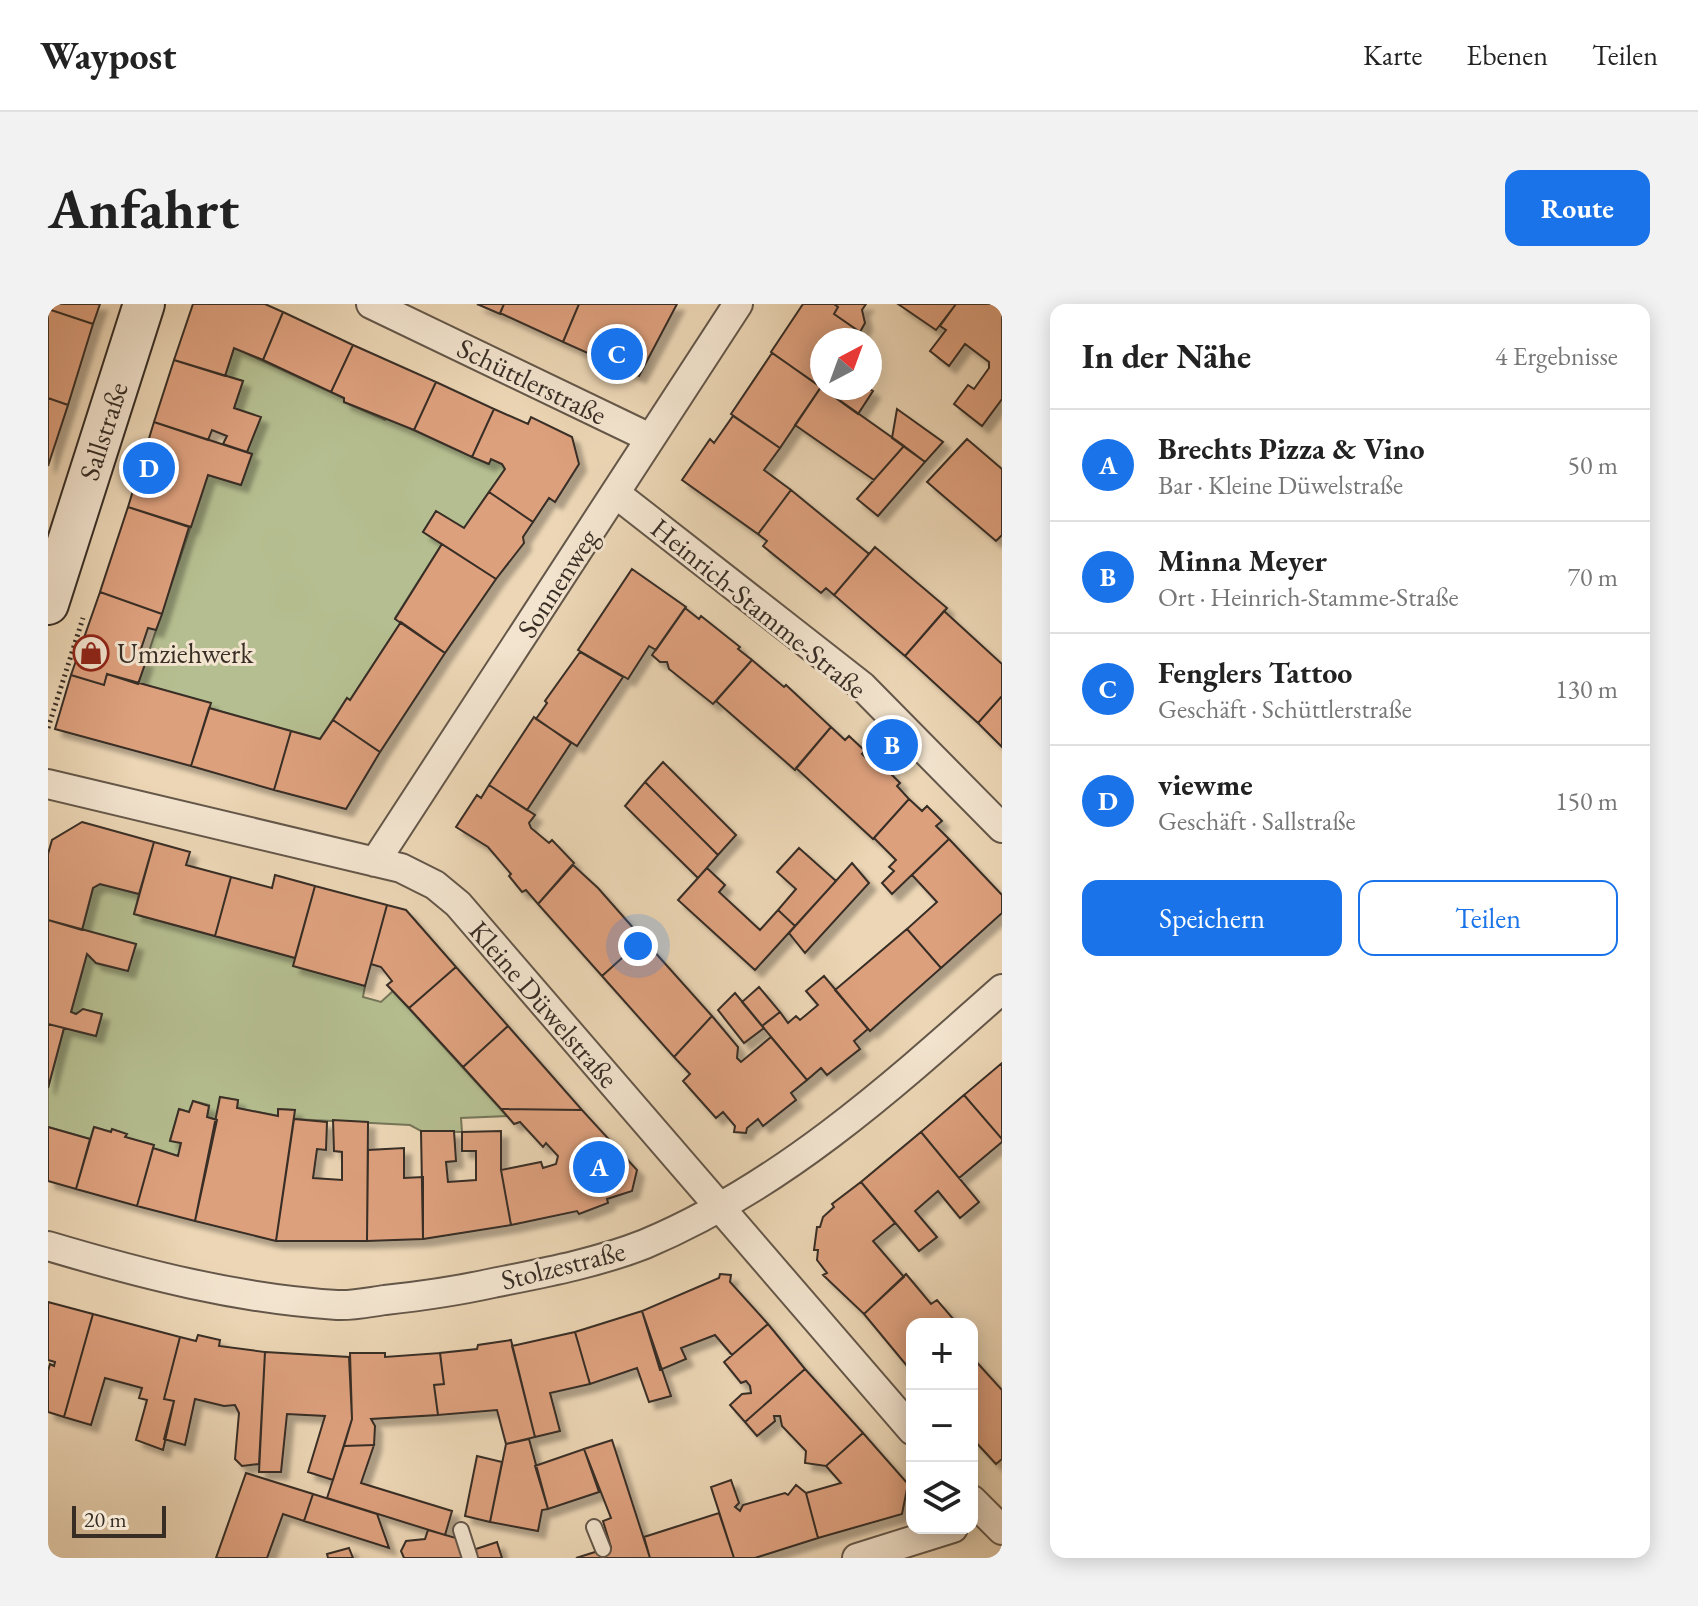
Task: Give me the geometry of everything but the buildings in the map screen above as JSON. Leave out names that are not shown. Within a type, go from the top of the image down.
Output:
[{"type":"street","name":"Sallstraße","points":[[48,604],[144,304]]},
{"type":"street","name":"Schüttlerstraße","points":[[371,304],[650,438]]},
{"type":"street","name":"Sonnenweg","points":[[375,862],[738,304]]},
{"type":"street","name":"Heinrich-Stamme-Straße","points":[[615,493],[862,686],[1002,828]]},
{"type":"street","name":"Kleine Düwelstraße","points":[[48,784],[401,868],[435,885],[458,904],[906,1423]]},
{"type":"street","name":"Stolzestraße","points":[[48,1246],[229,1292],[340,1305],[449,1292],[561,1269],[644,1244],[719,1207],[820,1144],[925,1058],[1002,989]]},
{"type":"street","points":[[857,1558],[934,1534]]},
{"type":"lane","points":[[594,1527],[603,1549]]},
{"type":"lane","points":[[461,1530],[470,1558]]},
{"type":"green space","points":[[234,348],[344,398],[344,402],[488,464],[491,459],[505,469],[464,528],[436,511],[423,532],[442,544],[395,618],[401,622],[350,700],[347,698],[320,739],[209,708],[138,684],[208,475],[241,485],[252,454],[247,452],[234,408],[243,381],[225,376]]},
{"type":"green space","points":[[100,884],[139,894],[134,914],[295,958],[365,986],[363,997],[381,1002],[393,991],[507,1116],[461,1118],[462,1132],[421,1131],[410,1125],[294,1119],[294,1110],[278,1109],[278,1116],[237,1108],[238,1100],[220,1097],[217,1120],[207,1117],[209,1105],[193,1101],[189,1112],[179,1109],[170,1140],[181,1143],[178,1156],[125,1137],[126,1134],[112,1129],[111,1132],[94,1127],[90,1139],[48,1127],[48,1088],[64,1028],[96,1036],[102,1014],[83,1009],[76,1014],[71,1012],[87,954],[96,963],[127,970],[136,945],[82,930],[93,888]]},
{"type":"place","name":"Fenglers Tattoo","points":[[617,354]]},
{"type":"place","name":"viewme","points":[[149,468]]},
{"type":"place","name":"Umziehwerk","points":[[91,653]]},
{"type":"place","name":"Minna Meyer","points":[[892,745]]},
{"type":"place","name":"Brechts Pizza & Vino","points":[[599,1167]]}]
